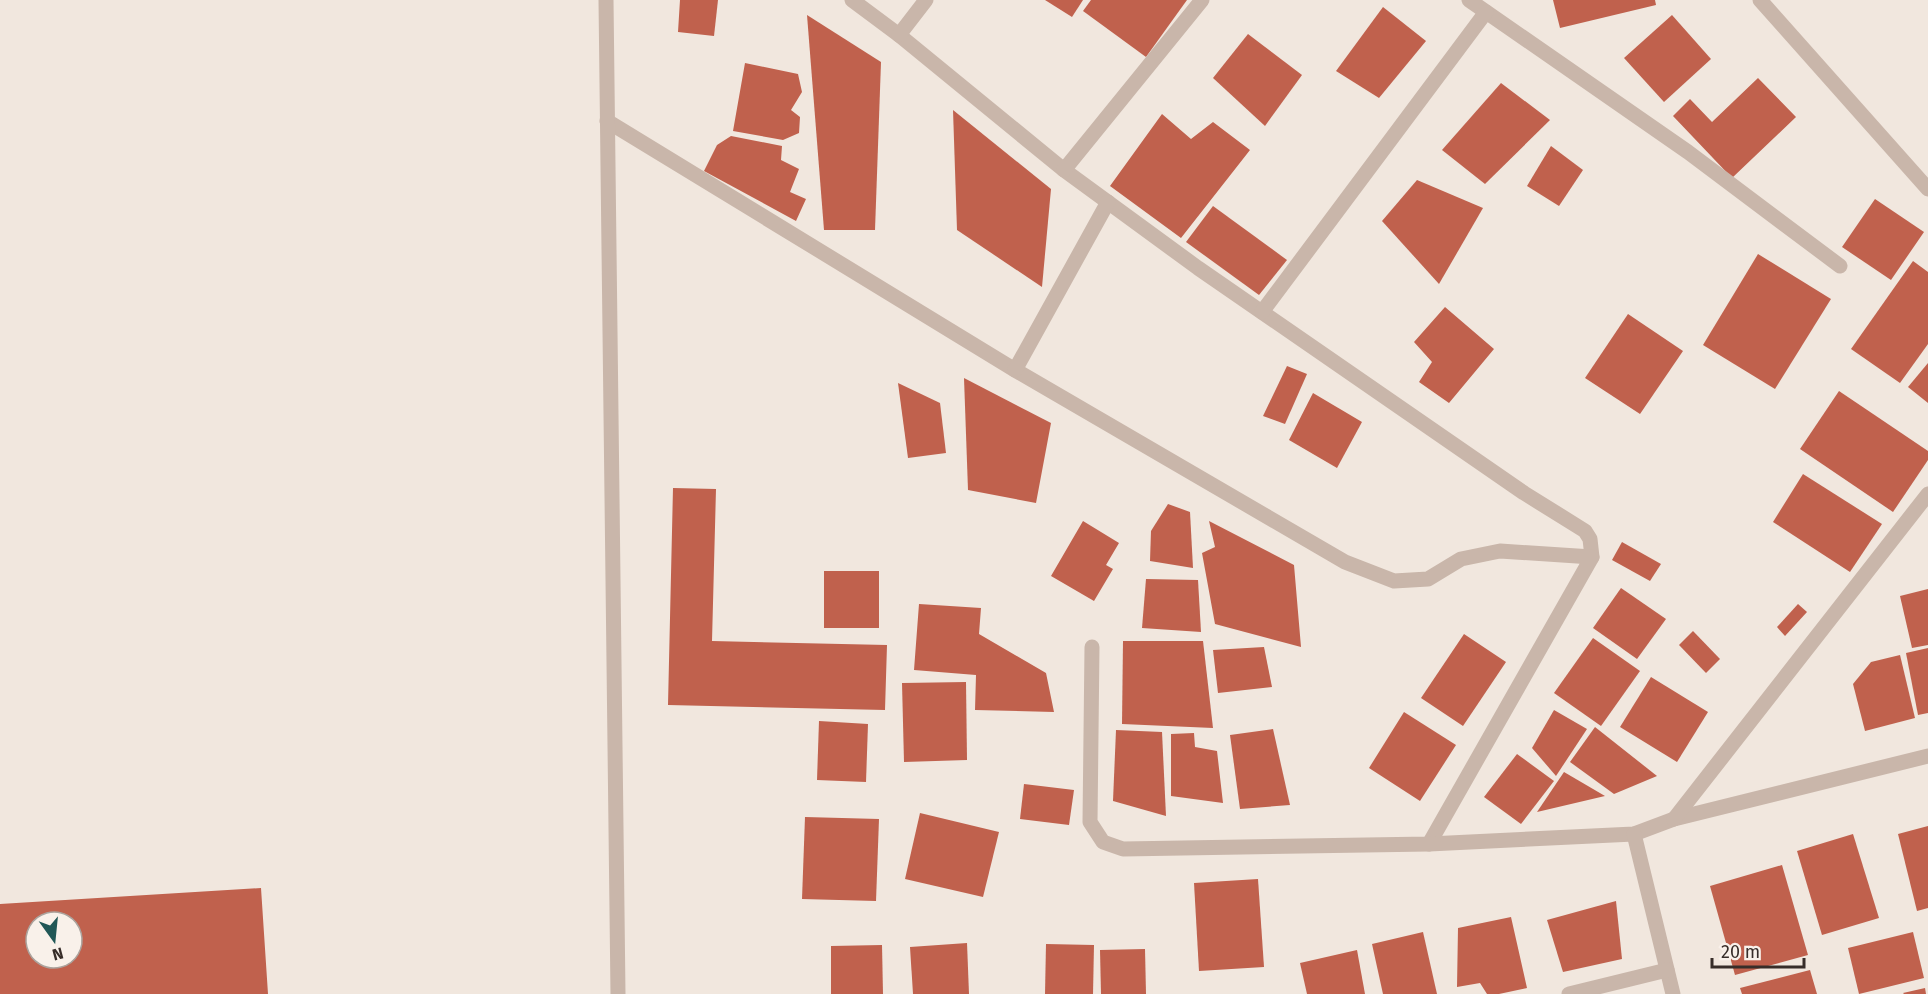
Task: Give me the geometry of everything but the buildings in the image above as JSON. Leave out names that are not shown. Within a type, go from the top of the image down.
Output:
[{"type":"street","points":[[606,0],[618,994]]},
{"type":"street","points":[[852,0],[1064,170],[1108,202],[1262,312],[1524,493],[1585,531],[1590,539],[1592,557],[1429,844]]},
{"type":"street","points":[[898,35],[926,0]]},
{"type":"street","points":[[1064,170],[1202,0]]},
{"type":"street","points":[[1469,0],[1688,152],[1839,266]]},
{"type":"street","points":[[1760,0],[1928,189]]},
{"type":"street","points":[[1262,312],[1486,12]]},
{"type":"street","points":[[607,121],[1015,370],[1345,562],[1394,581],[1428,579],[1461,559],[1500,551],[1592,557]]},
{"type":"street","points":[[1015,370],[1108,202]]},
{"type":"street","points":[[1674,819],[1928,494]]},
{"type":"street","points":[[1092,647],[1090,822],[1103,842],[1123,849],[1429,844],[1634,834],[1674,819],[1928,756]]},
{"type":"street","points":[[1634,834],[1673,994]]},
{"type":"street","points":[[1569,994],[1667,970]]}]
